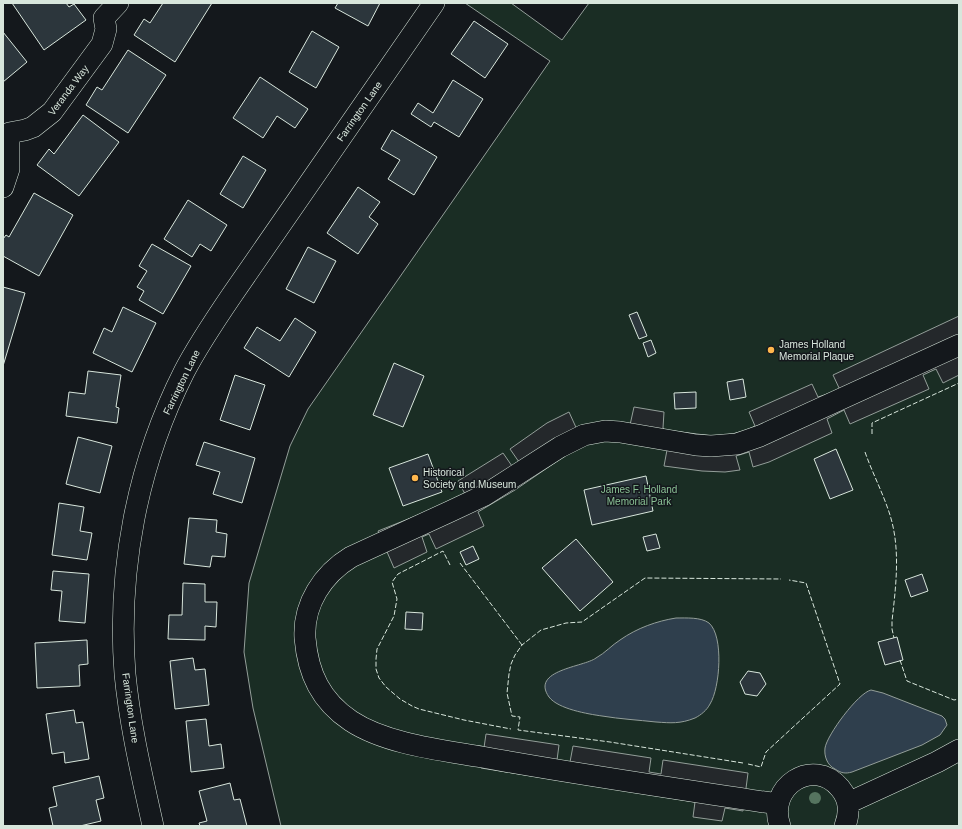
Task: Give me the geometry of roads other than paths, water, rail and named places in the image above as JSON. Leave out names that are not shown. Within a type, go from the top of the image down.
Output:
[{"type":"street","name":"Farrington Lane","points":[[153,826],[135,744],[130,712],[126,675],[123,611],[128,552],[134,516],[143,479],[160,427],[184,371],[228,301],[434,3]]},
{"type":"street","name":"Veranda Way","points":[[3,187],[9,169],[6,133],[33,127],[52,112],[102,44],[106,29],[106,8]]},
{"type":"street","points":[[777,804],[541,768],[429,748],[378,735],[351,721],[338,711],[318,688],[308,661],[306,648],[306,622],[311,604],[320,585],[338,565],[364,551],[485,494],[560,447],[584,435],[605,431],[633,434],[696,445],[711,446],[737,444],[760,436],[959,345]]},
{"type":"street","points":[[848,803],[937,762],[959,750]]},
{"type":"street","points":[[780,826],[776,815],[777,804],[782,792],[790,783],[801,777],[813,775],[825,778],[836,784],[844,793],[848,803],[848,818],[845,826]]},
{"type":"water","points":[[676,618],[693,618],[706,621],[714,630],[717,639],[719,662],[716,686],[709,706],[697,717],[690,720],[671,723],[609,717],[566,708],[559,705],[549,697],[545,688],[547,681],[552,675],[596,658],[620,640],[640,629],[654,623]]},
{"type":"water","points":[[871,690],[883,693],[942,716],[947,725],[940,735],[922,745],[852,772],[841,772],[832,767],[827,760],[825,748],[827,742],[851,706],[865,693]]},
{"type":"place","name":"James Holland Memorial Plaque","points":[[771,350]]},
{"type":"place","name":"Historical Society and Museum","points":[[415,478]]},
{"type":"park label","name":"James F. Holland Memorial Park","points":[[639,494]]}]
